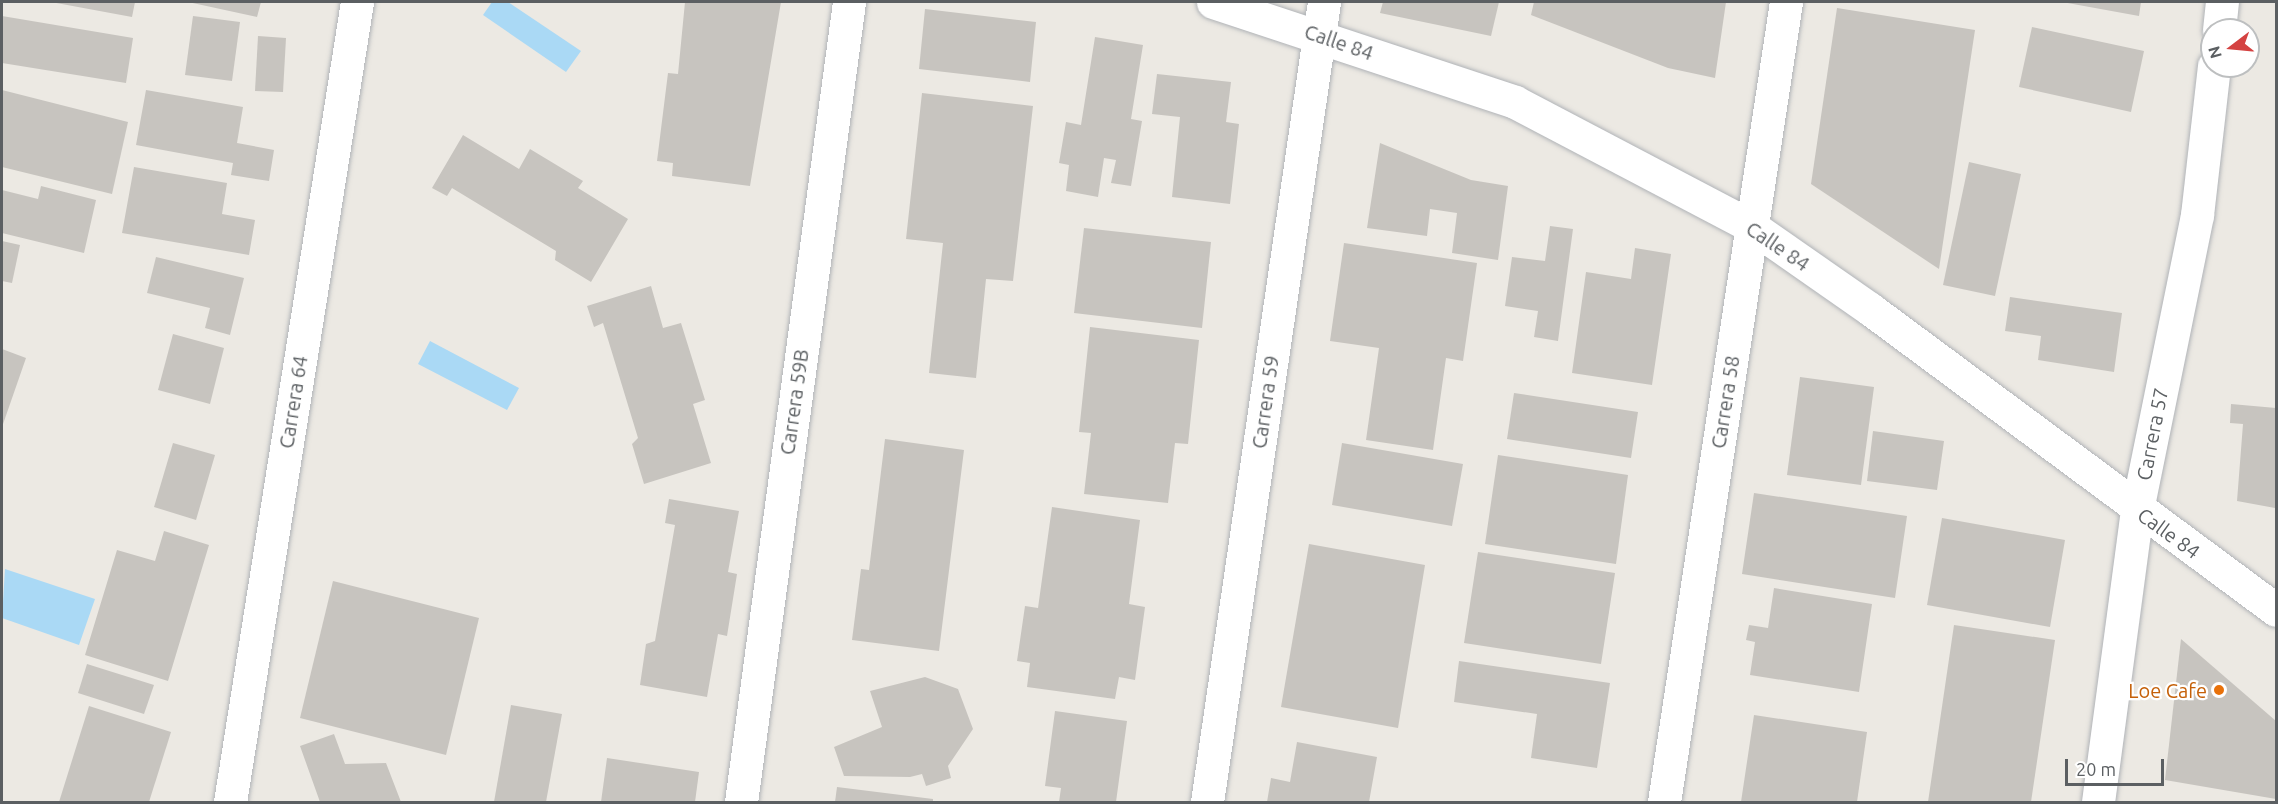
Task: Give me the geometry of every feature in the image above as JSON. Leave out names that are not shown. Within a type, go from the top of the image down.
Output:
[{"type":"street","name":"Carrera 64","points":[[230,802],[357,2]]},
{"type":"street","name":"Carrera 59B","points":[[741,802],[849,2]]},
{"type":"street","name":"Calle 84","points":[[1214,2],[1319,34],[1515,102],[1751,226],[1870,309],[2137,510],[2277,610]]},
{"type":"street","name":"Carrera 59","points":[[1207,802],[1324,2]]},
{"type":"street","name":"Carrera 58","points":[[1664,802],[1786,2]]},
{"type":"street","points":[[2220,18],[2222,2]]},
{"type":"street","name":"Carrera 57","points":[[2098,802],[2137,510],[2197,214],[2213,78]]},
{"type":"water","points":[[492,2],[508,2],[581,51],[566,72],[483,15]]},
{"type":"water","points":[[430,341],[519,388],[507,410],[418,364]]},
{"type":"water","points":[[5,569],[95,599],[79,645],[2,618]]},
{"type":"building","points":[[51,2],[135,2],[132,17]]},
{"type":"building","points":[[188,2],[261,2],[257,17]]},
{"type":"building","points":[[685,2],[781,2],[750,186],[672,176],[673,163],[657,161],[668,73],[678,74]]},
{"type":"building","points":[[1383,2],[1499,2],[1491,36],[1380,13]]},
{"type":"building","points":[[1534,2],[1726,2],[1715,78],[1668,68],[1531,15]]},
{"type":"building","points":[[2062,2],[2141,2],[2139,16]]},
{"type":"building","points":[[1837,8],[1975,30],[1939,269],[1811,184]]},
{"type":"building","points":[[925,9],[1036,22],[1030,82],[919,69]]},
{"type":"building","points":[[2,16],[133,38],[126,83],[2,63]]},
{"type":"building","points":[[193,16],[240,22],[232,81],[185,75]]},
{"type":"building","points":[[2032,27],[2144,51],[2131,112],[2019,87]]},
{"type":"building","points":[[258,36],[286,38],[283,92],[255,91]]},
{"type":"building","points":[[1095,37],[1143,45],[1131,119],[1142,121],[1131,186],[1111,183],[1116,160],[1104,158],[1098,197],[1066,191],[1069,165],[1059,163],[1066,122],[1081,125]]},
{"type":"building","points":[[1157,74],[1231,82],[1226,122],[1239,124],[1230,204],[1172,197],[1180,117],[1152,114]]},
{"type":"building","points":[[2,90],[128,122],[112,194],[2,167]]},
{"type":"building","points":[[146,90],[243,107],[237,143],[274,150],[269,181],[231,175],[233,163],[136,145]]},
{"type":"building","points":[[922,93],[1033,106],[1013,281],[986,279],[976,378],[929,373],[943,243],[906,239]]},
{"type":"building","points":[[463,135],[519,169],[530,149],[583,181],[578,188],[628,219],[591,282],[555,260],[556,251],[452,188],[447,196],[432,188]]},
{"type":"building","points":[[1380,143],[1471,180],[1508,186],[1498,260],[1452,253],[1457,213],[1430,209],[1427,236],[1367,228]]},
{"type":"building","points":[[1969,162],[2021,174],[1995,296],[1943,285]]},
{"type":"building","points":[[134,167],[227,183],[222,214],[255,220],[249,255],[122,233]]},
{"type":"building","points":[[41,186],[96,200],[84,253],[2,233],[2,190],[38,199]]},
{"type":"building","points":[[1550,226],[1573,229],[1558,341],[1534,337],[1538,311],[1505,306],[1512,257],[1545,261]]},
{"type":"building","points":[[1084,228],[1211,242],[1202,328],[1074,313]]},
{"type":"building","points":[[2,241],[20,245],[12,283],[2,281]]},
{"type":"building","points":[[1344,243],[1477,263],[1463,361],[1446,358],[1433,450],[1366,440],[1379,348],[1330,341]]},
{"type":"building","points":[[1635,248],[1671,254],[1652,385],[1572,373],[1586,272],[1631,279]]},
{"type":"building","points":[[156,257],[244,278],[230,335],[205,328],[210,308],[147,293]]},
{"type":"building","points":[[651,286],[663,328],[681,323],[705,400],[693,404],[711,463],[644,484],[632,444],[638,438],[603,323],[594,327],[587,306]]},
{"type":"building","points":[[2010,297],[2122,313],[2114,372],[2038,360],[2041,336],[2005,331]]},
{"type":"building","points":[[1090,327],[1199,340],[1188,444],[1175,443],[1168,503],[1084,494],[1091,433],[1079,432]]},
{"type":"building","points":[[173,334],[224,348],[210,404],[158,390]]},
{"type":"building","points":[[2,349],[26,358],[2,427]]},
{"type":"building","points":[[1800,377],[1874,387],[1861,485],[1787,475]]},
{"type":"building","points":[[1514,393],[1638,412],[1631,458],[1507,439]]},
{"type":"building","points":[[2231,404],[2276,408],[2275,508],[2237,501],[2243,424],[2230,423]]},
{"type":"building","points":[[1873,431],[1944,441],[1937,490],[1867,481]]},
{"type":"building","points":[[885,439],[964,450],[939,651],[852,640],[861,569],[869,570]]},
{"type":"building","points":[[173,443],[215,455],[196,520],[154,507]]},
{"type":"building","points":[[1342,443],[1463,464],[1452,526],[1332,505]]},
{"type":"building","points":[[1498,455],[1628,475],[1616,564],[1485,544]]},
{"type":"building","points":[[1754,493],[1907,516],[1895,598],[1742,574]]},
{"type":"building","points":[[669,499],[739,511],[728,572],[737,574],[727,636],[718,634],[707,697],[640,685],[646,644],[655,641],[675,525],[665,523]]},
{"type":"building","points":[[1052,507],[1140,520],[1129,604],[1145,607],[1135,680],[1119,677],[1115,699],[1027,687],[1030,663],[1017,661],[1025,606],[1038,608]]},
{"type":"building","points":[[1942,518],[2065,540],[2050,627],[1927,605]]},
{"type":"building","points":[[164,531],[209,545],[168,681],[85,655],[117,550],[155,561]]},
{"type":"building","points":[[1309,544],[1425,565],[1398,728],[1281,707]]},
{"type":"building","points":[[1478,552],[1615,573],[1601,664],[1464,643]]},
{"type":"building","points":[[333,581],[479,618],[446,755],[300,718]]},
{"type":"building","points":[[1774,588],[1872,604],[1859,692],[1750,675],[1755,642],[1746,640],[1749,625],[1768,628]]},
{"type":"building","points":[[1954,625],[2055,640],[2031,802],[1928,802]]},
{"type":"building","points":[[2181,639],[2276,721],[2276,799],[2165,780]]},
{"type":"building","points":[[1459,661],[1610,683],[1597,768],[1531,758],[1537,714],[1454,702]]},
{"type":"building","points":[[87,664],[154,685],[144,714],[78,693]]},
{"type":"building","points":[[925,677],[958,689],[973,729],[948,766],[951,778],[926,786],[922,774],[910,777],[844,776],[834,747],[882,727],[870,691]]},
{"type":"building","points":[[511,705],[562,714],[546,802],[494,802]]},
{"type":"building","points":[[89,706],[171,732],[149,802],[59,802]]},
{"type":"building","points":[[1055,711],[1127,721],[1116,802],[1059,802],[1061,788],[1045,786]]},
{"type":"building","points":[[1754,715],[1867,732],[1857,802],[1741,802]]},
{"type":"building","points":[[334,734],[345,764],[386,763],[401,802],[320,802],[300,746]]},
{"type":"building","points":[[1297,742],[1377,757],[1369,802],[1267,802],[1271,778],[1290,782]]},
{"type":"building","points":[[607,758],[699,772],[695,802],[601,802]]},
{"type":"building","points":[[837,787],[933,799],[933,802],[835,802]]},
{"type":"place","name":"Loe Cafe","points":[[2219,690]]}]
